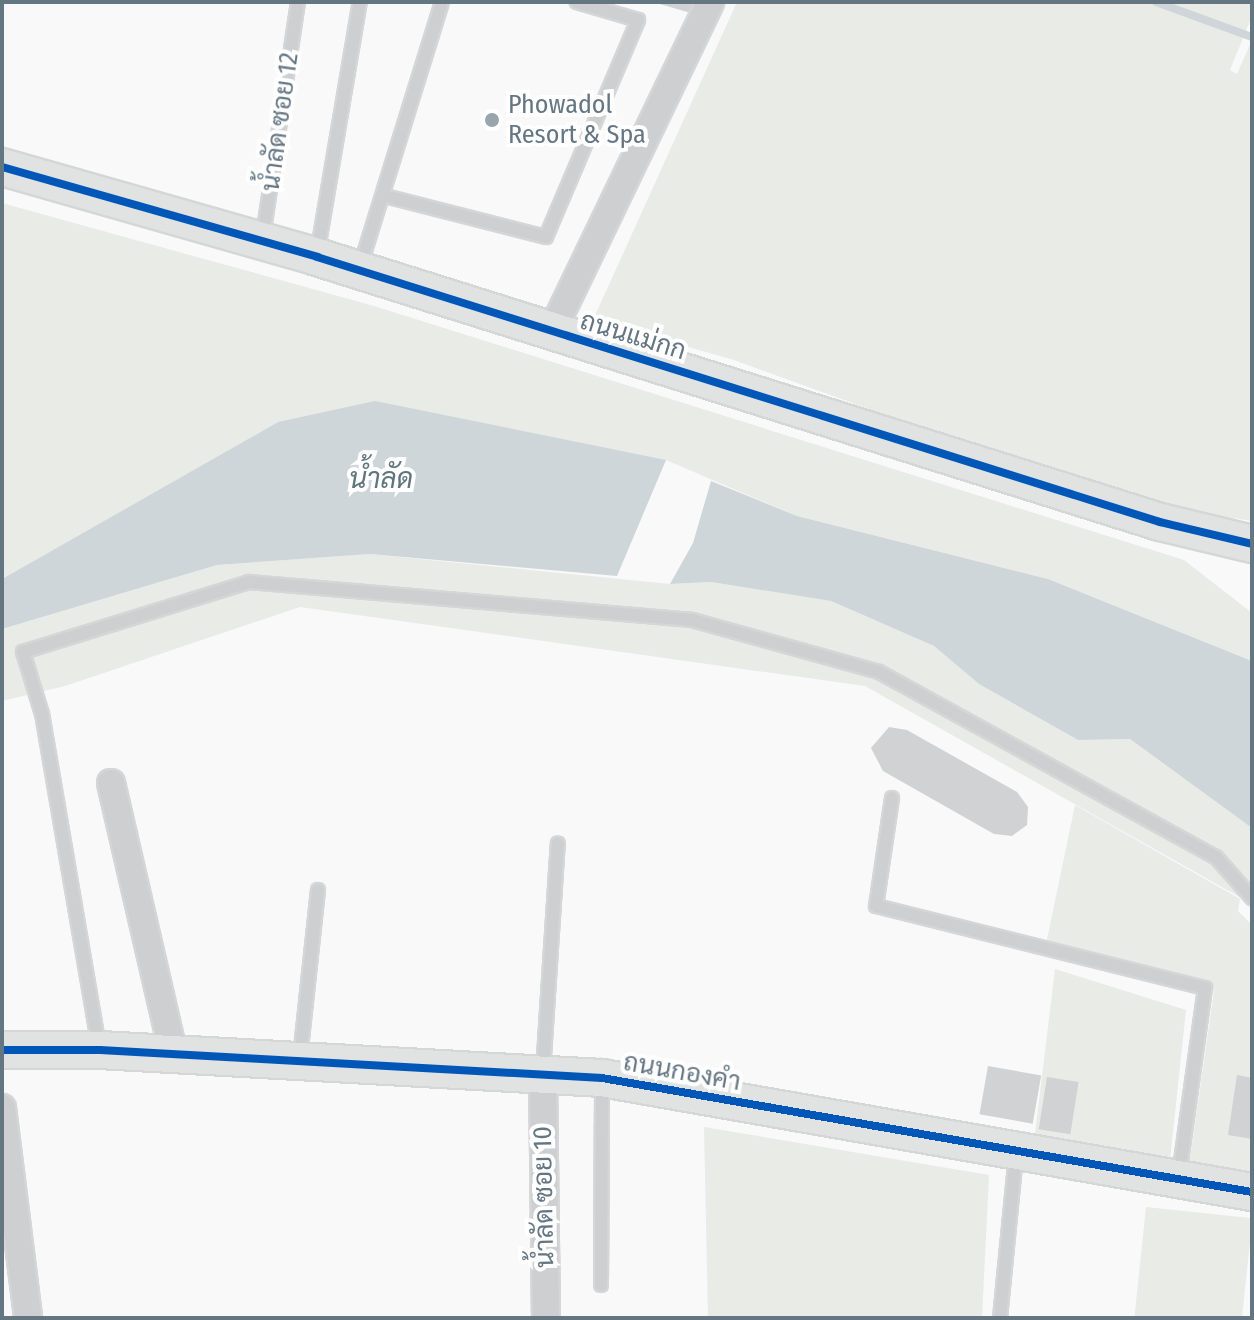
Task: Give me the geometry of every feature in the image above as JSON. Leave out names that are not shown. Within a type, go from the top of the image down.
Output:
[{"type":"street","points":[[552,331],[710,2]]},
{"type":"street","name":"ถนนแม่กก","points":[[2,167],[317,257],[1160,522],[1252,544]]},
{"type":"street","points":[[111,783],[174,1056]]},
{"type":"street","name":"ถนนกองคำ","points":[[2,1050],[100,1050],[602,1078],[1252,1192]]},
{"type":"street","name":"น้ำลัด ซอย 10","points":[[543,1075],[546,1318]]},
{"type":"street","points":[[2,1108],[28,1318]]},
{"type":"lane","name":"น้ำลัด ซอย 12","points":[[263,241],[298,2]]},
{"type":"lane","points":[[317,257],[360,2]]},
{"type":"lane","points":[[359,270],[385,196],[442,2]]},
{"type":"lane","points":[[385,196],[546,237],[638,20],[577,2]]},
{"type":"lane","points":[[100,1050],[42,714],[23,652],[249,582],[692,620],[879,672],[1216,857],[1252,898]]},
{"type":"lane","points":[[892,798],[876,906],[1205,988],[1179,1179]]},
{"type":"lane","points":[[543,1075],[558,843]]},
{"type":"lane","points":[[300,1060],[318,890]]},
{"type":"lane","points":[[601,1285],[602,1078]]},
{"type":"lane","points":[[1000,1318],[1017,1151]]},
{"type":"shaded area","points":[[737,2],[1252,2],[1252,16],[1230,70],[1237,74],[1252,40],[1252,521],[1176,509],[1037,470],[734,360],[593,320]]},
{"type":"shaded area","points":[[2,203],[374,306],[1184,560],[1252,613],[1252,661],[1048,579],[797,516],[666,460],[278,422],[2,579]]},
{"type":"shaded area","points":[[370,554],[670,584],[711,582],[831,601],[934,646],[979,684],[1078,740],[1130,739],[1252,828],[1252,904],[865,686],[300,607],[65,686],[2,701],[2,629],[217,565]]},
{"type":"shaded area","points":[[1075,805],[1240,899],[1238,911],[1252,925],[1252,1176],[1189,1165],[1214,991],[1045,949]]},
{"type":"shaded area","points":[[1055,969],[1186,1010],[1170,1160],[1034,1142]]},
{"type":"shaded area","points":[[704,1127],[989,1175],[982,1318],[708,1318]]},
{"type":"shaded area","points":[[1146,1207],[1252,1218],[1242,1318],[1134,1317]]},
{"type":"water","name":"น้ำลัด","points":[[375,401],[666,460],[617,576],[370,554],[217,565],[2,629],[2,579],[278,422]]},
{"type":"water","points":[[711,481],[797,516],[1048,579],[1252,661],[1252,828],[1130,739],[1078,740],[979,684],[934,646],[831,601],[711,582],[670,584],[693,543]]},
{"type":"building","points":[[653,2],[705,2],[701,16]]},
{"type":"building","points":[[889,727],[907,730],[1017,792],[1028,807],[1027,825],[1012,836],[994,834],[883,771],[871,748]]},
{"type":"building","points":[[988,1066],[1041,1075],[1033,1124],[979,1114]]},
{"type":"building","points":[[1237,1075],[1252,1078],[1252,1139],[1228,1135]]},
{"type":"building","points":[[1047,1077],[1079,1082],[1070,1134],[1039,1129]]},
{"type":"waterway","points":[[1156,2],[1252,37]]},
{"type":"cycle path","points":[[2,167],[317,257],[1160,522],[1252,544]]},
{"type":"cycle path","points":[[2,1050],[100,1050],[602,1078],[1252,1192]]},
{"type":"place","name":"Phowadol Resort & Spa","points":[[492,120]]}]
